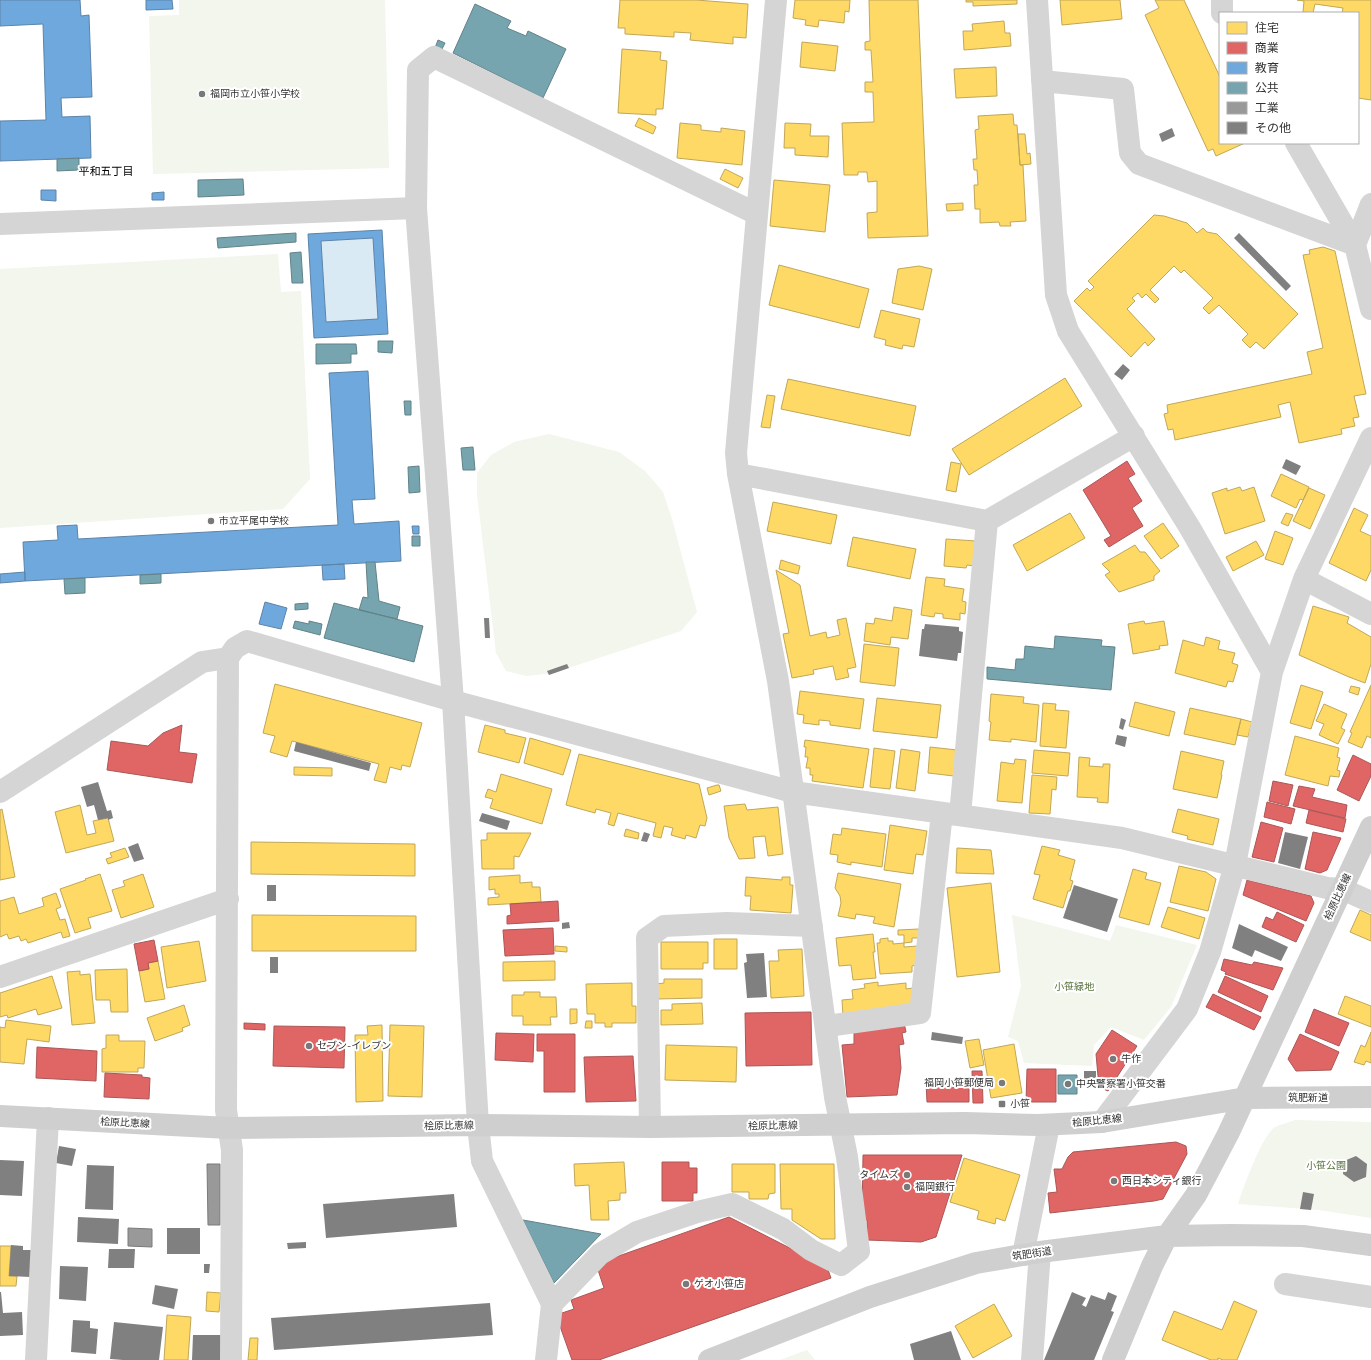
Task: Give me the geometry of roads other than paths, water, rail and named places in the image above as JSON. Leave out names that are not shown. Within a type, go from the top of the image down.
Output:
[{"type":"main road","name":"桧原比恵線","points":[[0,1116],[229,1128],[478,1125],[650,1127],[965,1123],[1049,1125],[1102,1122],[1246,1098],[1371,827]]},
{"type":"main road","name":"筑肥新道","points":[[1246,1098],[1371,1097]]},
{"type":"main road","points":[[1113,1360],[1152,1266],[1167,1236],[1196,1195],[1246,1098]]},
{"type":"main road","name":"筑肥街道","points":[[709,1360],[870,1297],[976,1263],[1031,1253],[1167,1236],[1231,1234],[1303,1236],[1371,1245]]},
{"type":"street","points":[[552,1304],[600,1254],[637,1232],[697,1212],[732,1204],[783,1229],[811,1250],[841,1265],[859,1251],[841,1125],[835,1097],[778,681],[738,474],[736,453],[776,0]]},
{"type":"street","points":[[1037,0],[1056,295],[1068,331],[1190,528],[1272,672]]},
{"type":"street","points":[[1222,0],[1222,12]]},
{"type":"street","points":[[546,1360],[552,1304],[482,1161],[478,1125],[453,701],[416,208],[418,70],[434,57],[757,214]]},
{"type":"street","points":[[1042,81],[1123,89],[1130,153],[1139,164],[1355,245]]},
{"type":"street","points":[[1297,144],[1355,245],[1371,309]]},
{"type":"street","points":[[1355,245],[1371,204]]},
{"type":"street","points":[[0,224],[416,208]]},
{"type":"street","points":[[738,474],[987,521],[1134,436]]},
{"type":"street","points":[[1102,1122],[1187,1008],[1210,952],[1235,865],[1272,672],[1304,579],[1371,438]]},
{"type":"street","points":[[826,1026],[920,1013],[951,814],[987,521]]},
{"type":"street","points":[[1304,579],[1371,614]]},
{"type":"street","points":[[230,1360],[232,1150],[226,1110],[228,658],[235,648],[247,641],[453,701],[793,792],[1122,838],[1327,888],[1342,889],[1371,902]]},
{"type":"street","points":[[0,792],[202,662],[228,658]]},
{"type":"street","points":[[0,977],[228,899]]},
{"type":"street","points":[[650,1127],[647,938],[664,926],[727,923],[812,926]]},
{"type":"street","points":[[36,1360],[48,1118]]},
{"type":"street","points":[[1032,1360],[1031,1253],[1049,1125]]},
{"type":"street","points":[[1285,1284],[1371,1297]]},
{"type":"place","name":"福岡市立小笹小学校","points":[[202,94]]},
{"type":"place","name":"市立平尾中学校","points":[[211,521]]},
{"type":"place","name":"セブン-イレブン","points":[[309,1046]]},
{"type":"place","name":"牛作","points":[[1113,1059]]},
{"type":"place","name":"福岡小笹郵便局","points":[[1002,1083]]},
{"type":"place","name":"中央警察署小笹交番","points":[[1068,1084]]},
{"type":"place","name":"小笹","points":[[1002,1104]]},
{"type":"place","name":"タイムズ","points":[[907,1175]]},
{"type":"place","name":"西日本シティ銀行","points":[[1114,1181]]},
{"type":"place","name":"福岡銀行","points":[[907,1187]]},
{"type":"place","name":"ゲオ小笹店","points":[[686,1284]]},
{"type":"district","name":"平和五丁目","points":[[106,171]]},
{"type":"park label","name":"小笹緑地","points":[[1074,987]]},
{"type":"park label","name":"小笹公園","points":[[1326,1166]]}]
